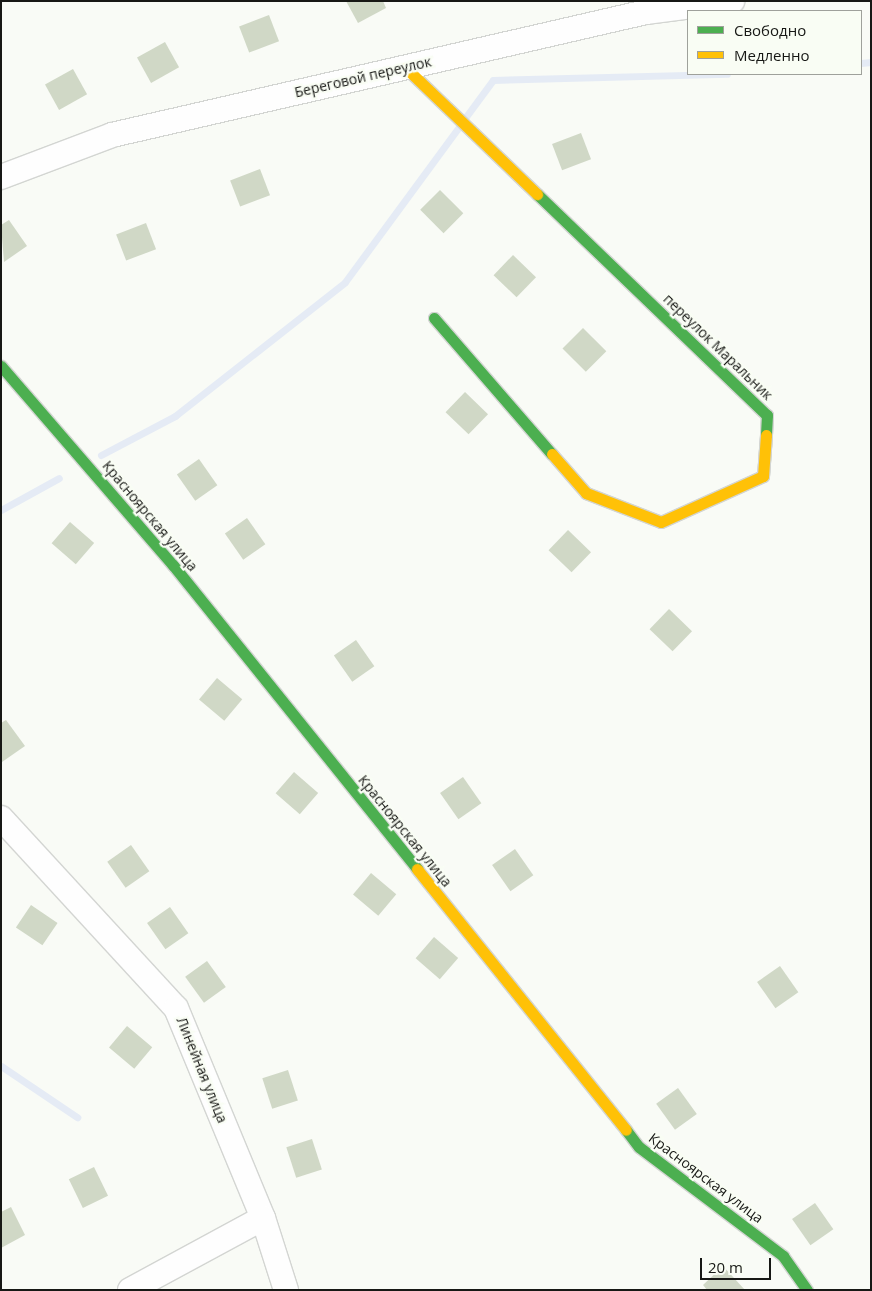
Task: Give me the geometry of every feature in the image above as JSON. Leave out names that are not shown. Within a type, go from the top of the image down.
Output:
[{"type":"street","name":"Береговой переулок","points":[[1,177],[112,135],[646,12],[732,1]]},
{"type":"street","name":"переулок Маральник","points":[[406,68],[767,415],[763,476],[661,522],[586,493],[434,318]]},
{"type":"street","name":"Красноярская улица","points":[[1,366],[173,565],[639,1148],[784,1256],[806,1290]]},
{"type":"street","name":"Линейная улица","points":[[1,818],[176,1008],[263,1218],[286,1290]]},
{"type":"street","points":[[130,1290],[263,1218]]},
{"type":"building","points":[[346,1],[383,1],[386,8],[358,23]]},
{"type":"building","points":[[269,15],[279,41],[249,53],[239,26]]},
{"type":"building","points":[[165,42],[179,67],[151,83],[137,58]]},
{"type":"building","points":[[73,69],[87,94],[59,110],[45,85]]},
{"type":"building","points":[[581,133],[591,159],[562,170],[552,144]]},
{"type":"building","points":[[260,169],[270,195],[240,207],[230,180]]},
{"type":"building","points":[[440,190],[463,213],[444,233],[420,210]]},
{"type":"building","points":[[9,220],[27,246],[4,262],[1,225]]},
{"type":"building","points":[[146,223],[156,249],[126,261],[116,234]]},
{"type":"building","points":[[513,255],[536,277],[517,297],[494,275]]},
{"type":"building","points":[[583,328],[606,351],[586,372],[562,349]]},
{"type":"building","points":[[465,392],[488,414],[469,434],[446,412]]},
{"type":"building","points":[[199,459],[217,485],[195,501],[177,474]]},
{"type":"building","points":[[247,518],[265,544],[243,560],[225,533]]},
{"type":"building","points":[[70,522],[94,543],[76,564],[52,543]]},
{"type":"building","points":[[568,530],[591,552],[572,572],[549,550]]},
{"type":"building","points":[[669,609],[692,631],[673,651],[650,629]]},
{"type":"building","points":[[356,640],[374,666],[352,682],[334,655]]},
{"type":"building","points":[[217,678],[242,699],[224,721],[199,699]]},
{"type":"building","points":[[6,720],[25,746],[2,762],[1,723]]},
{"type":"building","points":[[294,772],[318,793],[300,814],[276,793]]},
{"type":"building","points":[[463,777],[481,803],[458,819],[440,793]]},
{"type":"building","points":[[131,845],[149,871],[126,888],[107,862]]},
{"type":"building","points":[[515,849],[533,875],[510,891],[492,865]]},
{"type":"building","points":[[371,873],[396,894],[378,916],[353,894]]},
{"type":"building","points":[[31,905],[58,923],[42,945],[16,927]]},
{"type":"building","points":[[170,907],[188,933],[165,949],[147,923]]},
{"type":"building","points":[[434,937],[458,958],[440,979],[416,958]]},
{"type":"building","points":[[207,961],[226,987],[204,1003],[185,977]]},
{"type":"building","points":[[780,966],[798,992],[775,1008],[757,982]]},
{"type":"building","points":[[127,1026],[152,1047],[134,1069],[109,1047]]},
{"type":"building","points":[[288,1070],[298,1100],[272,1109],[262,1078]]},
{"type":"building","points":[[678,1088],[697,1114],[675,1130],[656,1104]]},
{"type":"building","points":[[312,1139],[322,1169],[296,1178],[286,1147]]},
{"type":"building","points":[[94,1167],[108,1196],[83,1208],[69,1179]]},
{"type":"building","points":[[815,1203],[833,1229],[810,1245],[792,1219]]},
{"type":"building","points":[[11,1207],[25,1235],[1,1248],[1,1212]]},
{"type":"building","points":[[723,1266],[745,1290],[707,1290],[703,1285]]},
{"type":"waterway","points":[[862,63],[871,62]]},
{"type":"waterway","points":[[465,118],[493,80],[688,75]]},
{"type":"waterway","points":[[101,455],[175,416],[345,282],[459,127]]},
{"type":"waterway","points":[[1,510],[59,478]]},
{"type":"waterway","points":[[1,1066],[77,1117]]},
{"type":"traffic: fast","points":[[537,194],[767,415],[766,435]]},
{"type":"traffic: fast","points":[[434,318],[552,454]]},
{"type":"traffic: fast","points":[[1,366],[173,565],[417,869]]},
{"type":"traffic: fast","points":[[626,1130],[639,1147],[783,1256],[807,1290]]},
{"type":"traffic: slow","points":[[406,68],[537,194]]},
{"type":"traffic: slow","points":[[552,454],[586,493],[661,522],[763,476],[766,435]]},
{"type":"traffic: slow","points":[[417,869],[626,1130]]}]
